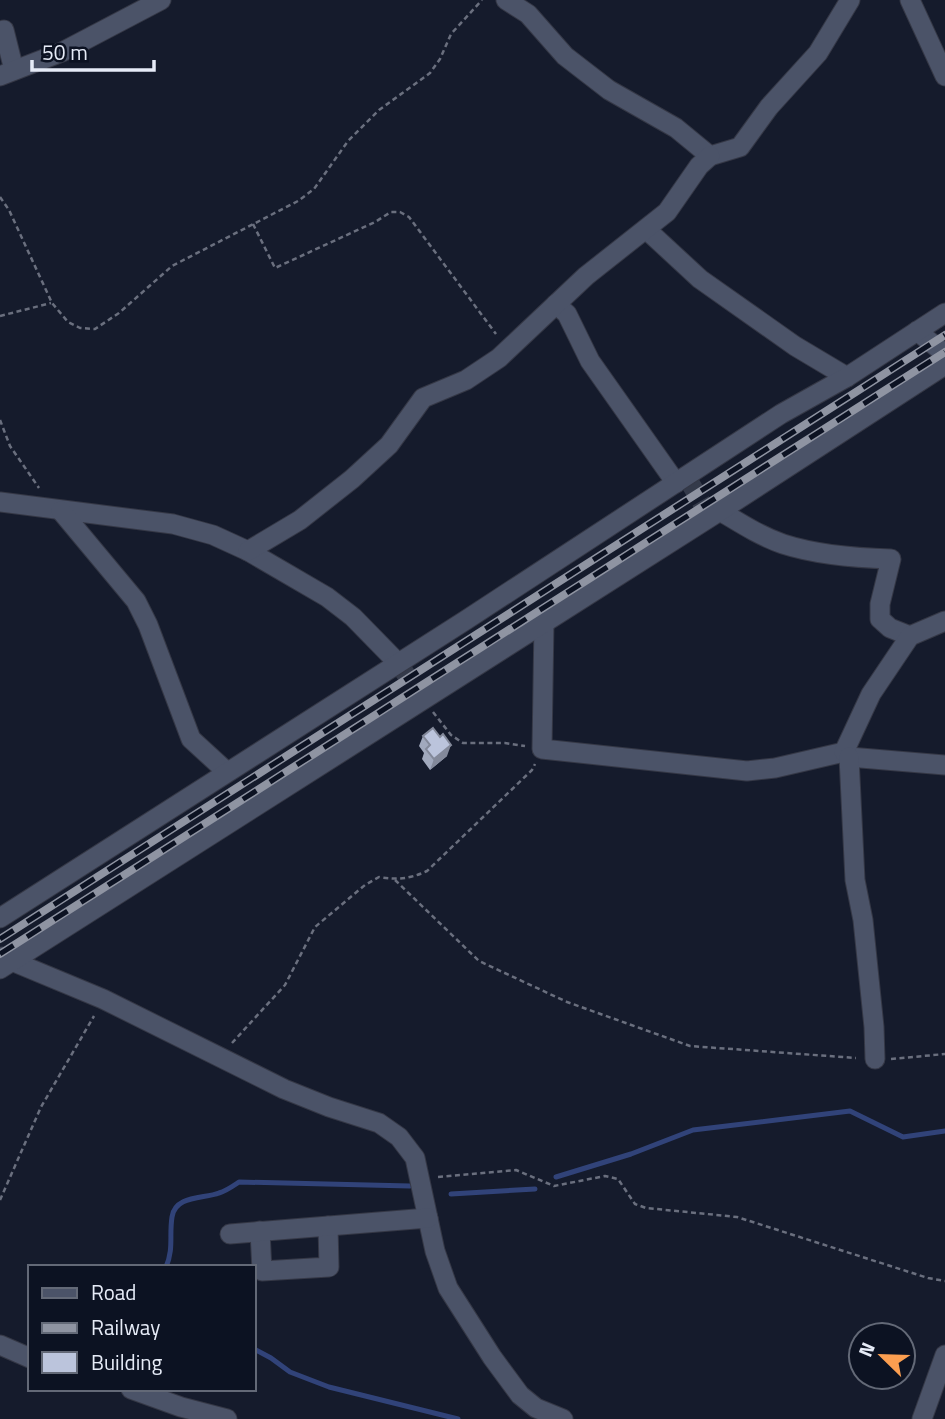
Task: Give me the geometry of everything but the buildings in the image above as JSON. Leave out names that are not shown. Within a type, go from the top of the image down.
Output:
[{"type":"street","points":[[4,30],[7,73],[62,52],[161,0]]},
{"type":"street","points":[[506,0],[528,14],[565,56],[609,90],[676,128],[709,156]]},
{"type":"street","points":[[248,551],[300,520],[352,479],[389,445],[423,398],[466,380],[508,350],[586,276],[667,212],[709,156],[740,147],[769,107],[818,53],[850,0]]},
{"type":"street","points":[[910,0],[945,76]]},
{"type":"street","points":[[647,230],[700,279],[795,346],[847,377]]},
{"type":"street","points":[[556,304],[567,314],[590,361],[676,483]]},
{"type":"street","points":[[0,918],[781,414],[847,377],[945,313]]},
{"type":"street","points":[[917,331],[945,354]]},
{"type":"street","points":[[4,962],[720,511],[945,365]]},
{"type":"street","points":[[0,502],[173,524],[213,535],[248,551],[327,597],[353,617],[398,663]]},
{"type":"street","points":[[61,511],[136,601],[148,625],[191,739],[227,772]]},
{"type":"street","points":[[720,511],[756,532],[784,544],[846,557],[891,559],[880,604],[880,619],[890,628],[909,636]]},
{"type":"street","points":[[544,621],[542,749],[747,771],[846,755],[945,765]]},
{"type":"street","points":[[875,1059],[863,920],[855,880],[846,755],[871,694],[909,636],[945,621]]},
{"type":"street","points":[[4,962],[103,999],[284,1089],[379,1123],[399,1137],[415,1158],[435,1251],[448,1288],[499,1367],[534,1413],[563,1419]]},
{"type":"street","points":[[230,1234],[428,1217]]},
{"type":"street","points":[[260,1231],[262,1271],[329,1267],[328,1226]]},
{"type":"street","points":[[0,1345],[28,1357]]},
{"type":"street","points":[[922,1419],[945,1355]]},
{"type":"street","points":[[135,1391],[179,1413],[227,1419]]},
{"type":"path","points":[[0,197],[9,210],[52,303],[68,322],[80,328],[95,329],[119,313],[172,266],[298,201],[314,189],[348,141],[379,110],[430,74],[451,34],[482,0]]},
{"type":"path","points":[[253,224],[275,268],[376,222],[391,212],[400,212],[410,217],[508,350]]},
{"type":"path","points":[[0,316],[52,303]]},
{"type":"path","points":[[0,420],[10,446],[32,481],[61,511]]},
{"type":"path","points":[[221,1056],[285,985],[315,926],[365,885],[379,877],[396,880],[413,878],[427,871],[532,769],[542,749],[505,743],[463,743],[451,735],[423,699]]},
{"type":"path","points":[[396,880],[479,961],[567,1002],[690,1045],[875,1059],[945,1054]]},
{"type":"path","points":[[0,1200],[41,1107],[103,999]]},
{"type":"path","points":[[420,1178],[516,1170],[554,1186],[605,1176],[618,1179],[635,1204],[646,1208],[737,1217],[928,1278],[945,1281]]},
{"type":"waterway","points":[[556,1177],[631,1154],[693,1130],[850,1111],[903,1137],[945,1131]]},
{"type":"waterway","points":[[167,1265],[171,1248],[172,1217],[178,1205],[184,1201],[222,1192],[239,1182],[410,1186]]},
{"type":"waterway","points":[[451,1194],[535,1189]]},
{"type":"waterway","points":[[256,1350],[290,1372],[329,1387],[458,1419]]},
{"type":"tunnel","points":[[686,476],[710,517]]},
{"type":"tunnel","points":[[398,663],[423,699]]},
{"type":"railway","points":[[0,939],[945,335]]},
{"type":"railway","points":[[0,954],[945,352]]}]
